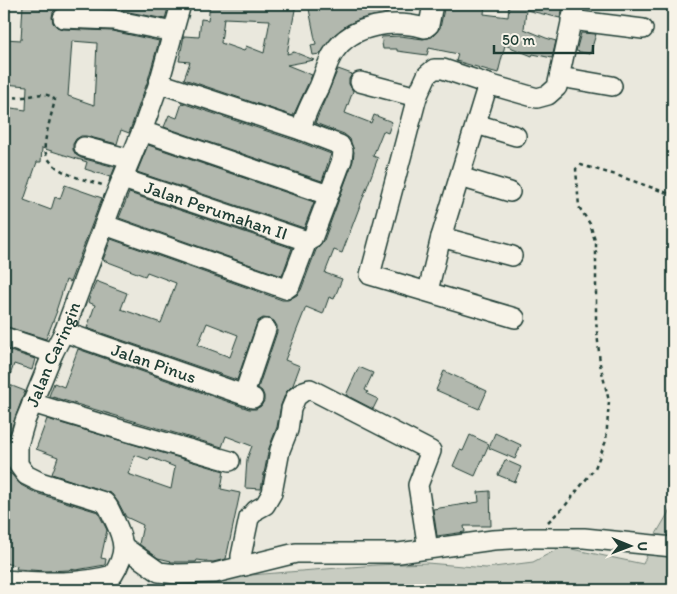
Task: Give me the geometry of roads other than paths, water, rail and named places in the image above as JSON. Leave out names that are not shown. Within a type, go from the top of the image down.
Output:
[{"type":"street","name":"Jalan Caringin","points":[[124,547],[120,530],[108,505],[104,502],[40,482],[26,475],[11,460],[52,353],[64,332],[142,131],[159,83],[181,4]]},
{"type":"street","points":[[301,130],[302,123],[333,53],[344,39],[362,30],[395,23],[425,28],[429,25],[433,4]]},
{"type":"street","points":[[515,318],[370,275],[417,97],[427,75],[434,69],[443,69],[537,98],[548,95],[557,87],[573,12],[643,29]]},
{"type":"street","points":[[63,18],[113,20],[173,32]]},
{"type":"street","points":[[560,77],[612,86]]},
{"type":"street","points":[[360,82],[417,97]]},
{"type":"street","points":[[105,226],[286,289],[290,286],[307,241],[312,239],[342,160],[343,150],[340,145],[301,130],[159,83]]},
{"type":"street","points":[[428,291],[441,237],[488,84]]},
{"type":"street","points":[[476,124],[516,136]]},
{"type":"street","points":[[142,131],[328,195]]},
{"type":"street","points":[[84,147],[130,160]]},
{"type":"street","points":[[460,177],[510,192]]},
{"type":"street","name":"Jalan Perumahan II","points":[[121,185],[307,241]]},
{"type":"street","points":[[441,237],[512,256]]},
{"type":"street","name":"Jalan Pinus","points":[[64,332],[249,396],[266,329]]},
{"type":"street","points":[[4,337],[52,353]]},
{"type":"street","points":[[245,566],[240,556],[249,518],[270,499],[280,450],[288,430],[291,408],[299,393],[310,389],[432,451],[418,485],[428,549]]},
{"type":"street","points":[[32,403],[230,461]]},
{"type":"street","points":[[4,580],[54,582],[107,577],[113,575],[118,567],[124,547],[159,572],[177,574],[215,573],[296,553],[399,553],[493,540],[584,538],[673,547]]}]
